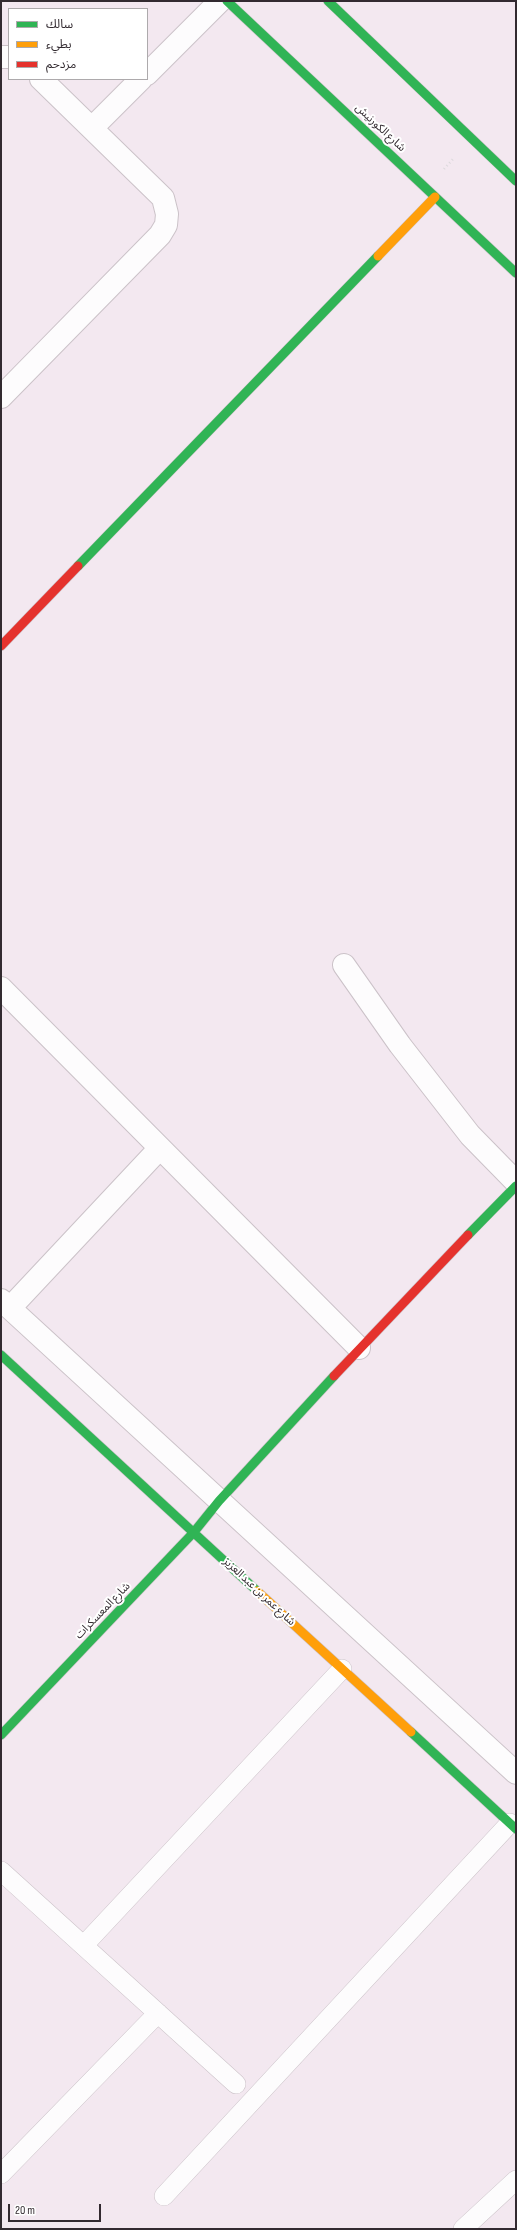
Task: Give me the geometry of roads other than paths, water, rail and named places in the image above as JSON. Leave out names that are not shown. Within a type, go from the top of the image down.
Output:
[{"type":"street","points":[[148,73],[220,1]]},
{"type":"street","name":"شارع الكورنيش","points":[[227,1],[516,273]]},
{"type":"street","points":[[328,1],[472,139],[514,175]]},
{"type":"street","points":[[1,397],[160,235],[166,225],[167,214],[163,198],[42,80]]},
{"type":"street","points":[[92,128],[141,80]]},
{"type":"street","points":[[1,646],[435,197]]},
{"type":"street","points":[[344,964],[400,1045],[470,1135],[516,1182]]},
{"type":"street","points":[[1,988],[359,1348]]},
{"type":"street","points":[[160,1148],[6,1304],[516,1773]]},
{"type":"street","name":"شارع المعسكرات","points":[[4,1726],[194,1532],[220,1501],[359,1348],[516,1186]]},
{"type":"street","name":"شارع عمر بن عبد العزيز","points":[[1,1355],[513,1826]]},
{"type":"lane","points":[[84,1945],[342,1669]]},
{"type":"lane","points":[[164,2196],[513,1826]]},
{"type":"lane","points":[[1,1871],[236,2084]]},
{"type":"lane","points":[[1,2174],[158,2013]]},
{"type":"lane","points":[[463,2229],[516,2180]]}]
